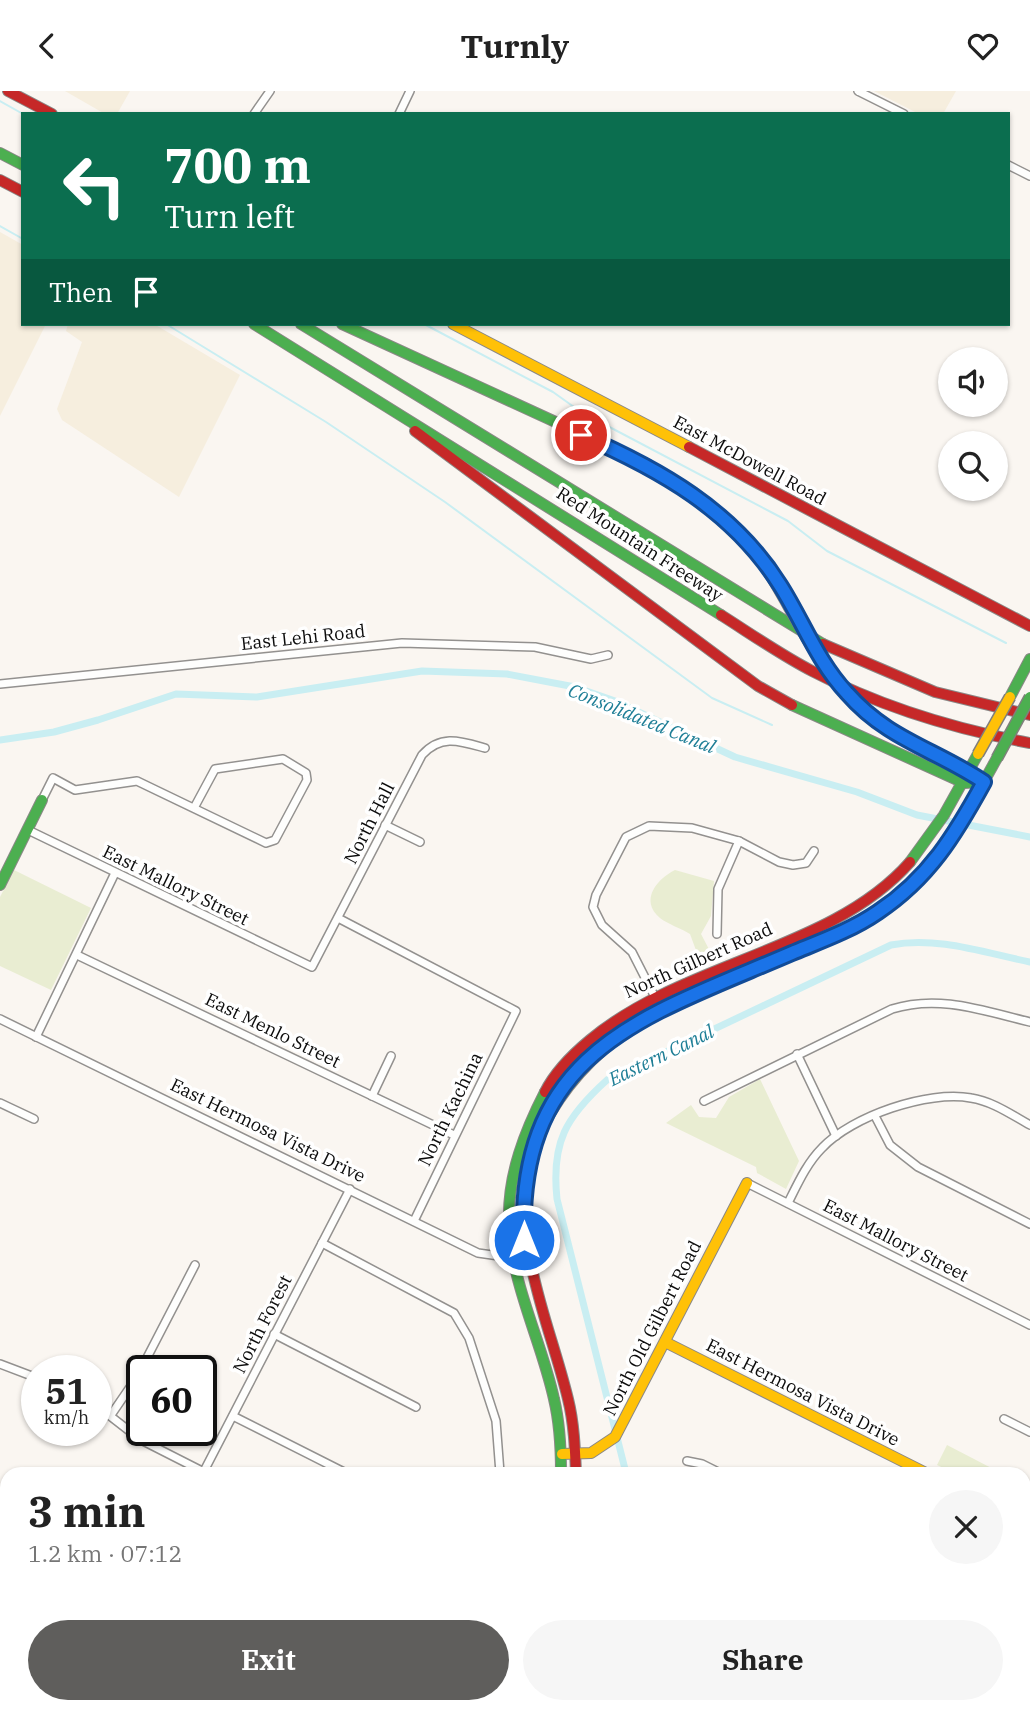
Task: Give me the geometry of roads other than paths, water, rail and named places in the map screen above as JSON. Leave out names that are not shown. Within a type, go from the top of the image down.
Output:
[{"type":"main road","points":[[8,91],[48,112]]},
{"type":"main road","points":[[0,153],[21,164]]},
{"type":"main road","points":[[0,180],[21,191]]},
{"type":"main road","name":"Red Mountain Freeway","points":[[257,326],[809,670],[885,704],[951,725],[1030,743]]},
{"type":"main road","name":"Red Mountain Freeway","points":[[304,326],[820,643],[935,692],[1030,715]]},
{"type":"main road","points":[[346,326],[647,464],[708,505],[747,542],[779,583],[823,664],[846,693],[885,728],[984,782]]},
{"type":"main road","name":"East McDowell Road","points":[[457,326],[1030,626]]},
{"type":"main road","points":[[329,369],[353,391],[467,468],[748,679],[821,721],[964,783],[984,782]]},
{"type":"main road","name":"North Gilbert Road","points":[[561,1467],[554,1391],[526,1314],[510,1254],[508,1212],[511,1181],[526,1128],[537,1104],[564,1064],[582,1044],[614,1018],[654,995],[845,914],[895,879],[931,837],[950,809],[1030,659]]},
{"type":"main road","name":"North Gilbert Road","points":[[576,1467],[571,1403],[565,1376],[540,1309],[524,1251],[528,1171],[547,1116],[571,1078],[604,1044],[661,1009],[867,919],[919,880],[968,810],[1030,697]]},
{"type":"main road","points":[[0,884],[42,800]]},
{"type":"main road","name":"North Old Gilbert Road","points":[[562,1454],[577,1456],[599,1451],[608,1444],[622,1425],[747,1183]]},
{"type":"main road","name":"East Hermosa Vista Drive","points":[[665,1342],[914,1467]]},
{"type":"street","points":[[255,112],[270,91]]},
{"type":"street","points":[[400,112],[410,91]]},
{"type":"street","points":[[858,91],[900,112]]},
{"type":"street","points":[[1010,166],[1030,176]]},
{"type":"street","name":"East Lehi Road","points":[[0,684],[402,643],[535,647],[590,659],[608,655]]},
{"type":"street","name":"North Hall","points":[[312,967],[422,755],[432,743],[458,741],[485,748]]},
{"type":"street","points":[[42,800],[53,779],[75,790],[137,781],[266,843],[275,840],[307,780],[306,773],[283,759],[215,769],[194,808]]},
{"type":"street","points":[[385,825],[420,842]]},
{"type":"street","points":[[661,1009],[632,952],[602,925],[593,907],[596,895],[626,837],[637,829],[663,826],[692,828],[739,841],[779,862],[793,865],[806,863],[814,851]]},
{"type":"street","name":"East Mallory Street","points":[[28,830],[312,967]]},
{"type":"street","points":[[717,934],[718,889],[739,841]]},
{"type":"street","points":[[36,1037],[116,873]]},
{"type":"street","name":"North Kachina","points":[[338,918],[516,1011],[414,1221]]},
{"type":"street","name":"East Menlo Street","points":[[77,955],[454,1135]]},
{"type":"street","points":[[704,1101],[797,1054],[911,1003],[933,1001],[1030,1022]]},
{"type":"street","name":"East Hermosa Vista Drive","points":[[0,1019],[478,1252],[490,1256],[524,1251]]},
{"type":"street","points":[[797,1054],[836,1136]]},
{"type":"street","points":[[372,1095],[391,1056]]},
{"type":"street","points":[[788,1203],[813,1158],[836,1136],[910,1100],[972,1098],[1030,1125]]},
{"type":"street","points":[[0,1103],[34,1119]]},
{"type":"street","points":[[875,1116],[890,1145],[918,1167],[1030,1224]]},
{"type":"street","name":"East Mallory Street","points":[[747,1183],[1030,1325]]},
{"type":"street","name":"North Forest","points":[[207,1467],[350,1189]]},
{"type":"street","points":[[322,1243],[454,1313],[466,1331],[487,1389],[496,1421],[499,1467]]},
{"type":"street","points":[[112,1414],[137,1377],[195,1265]]},
{"type":"street","points":[[274,1334],[416,1407]]},
{"type":"street","points":[[0,1364],[21,1372]]},
{"type":"street","points":[[112,1416],[141,1440],[193,1467]]},
{"type":"street","points":[[233,1416],[334,1467]]},
{"type":"street","points":[[1004,1419],[1030,1432]]},
{"type":"street","points":[[687,1461],[708,1467]]},
{"type":"waterway","points":[[0,101],[21,113]]},
{"type":"waterway","points":[[0,226],[21,238]]},
{"type":"waterway","points":[[169,326],[326,422],[445,502],[712,698],[772,725]]},
{"type":"waterway","points":[[428,326],[553,392],[581,412],[788,521],[827,551],[1006,643]]},
{"type":"waterway","name":"Consolidated Canal","points":[[0,740],[54,732],[176,694],[257,697],[422,671],[507,674],[575,687],[615,701],[735,757],[857,792],[917,815],[1030,837]]},
{"type":"waterway","name":"Eastern Canal","points":[[624,1467],[557,1199],[559,1146],[564,1132],[581,1106],[607,1080],[891,945],[943,944],[1030,962]]}]
